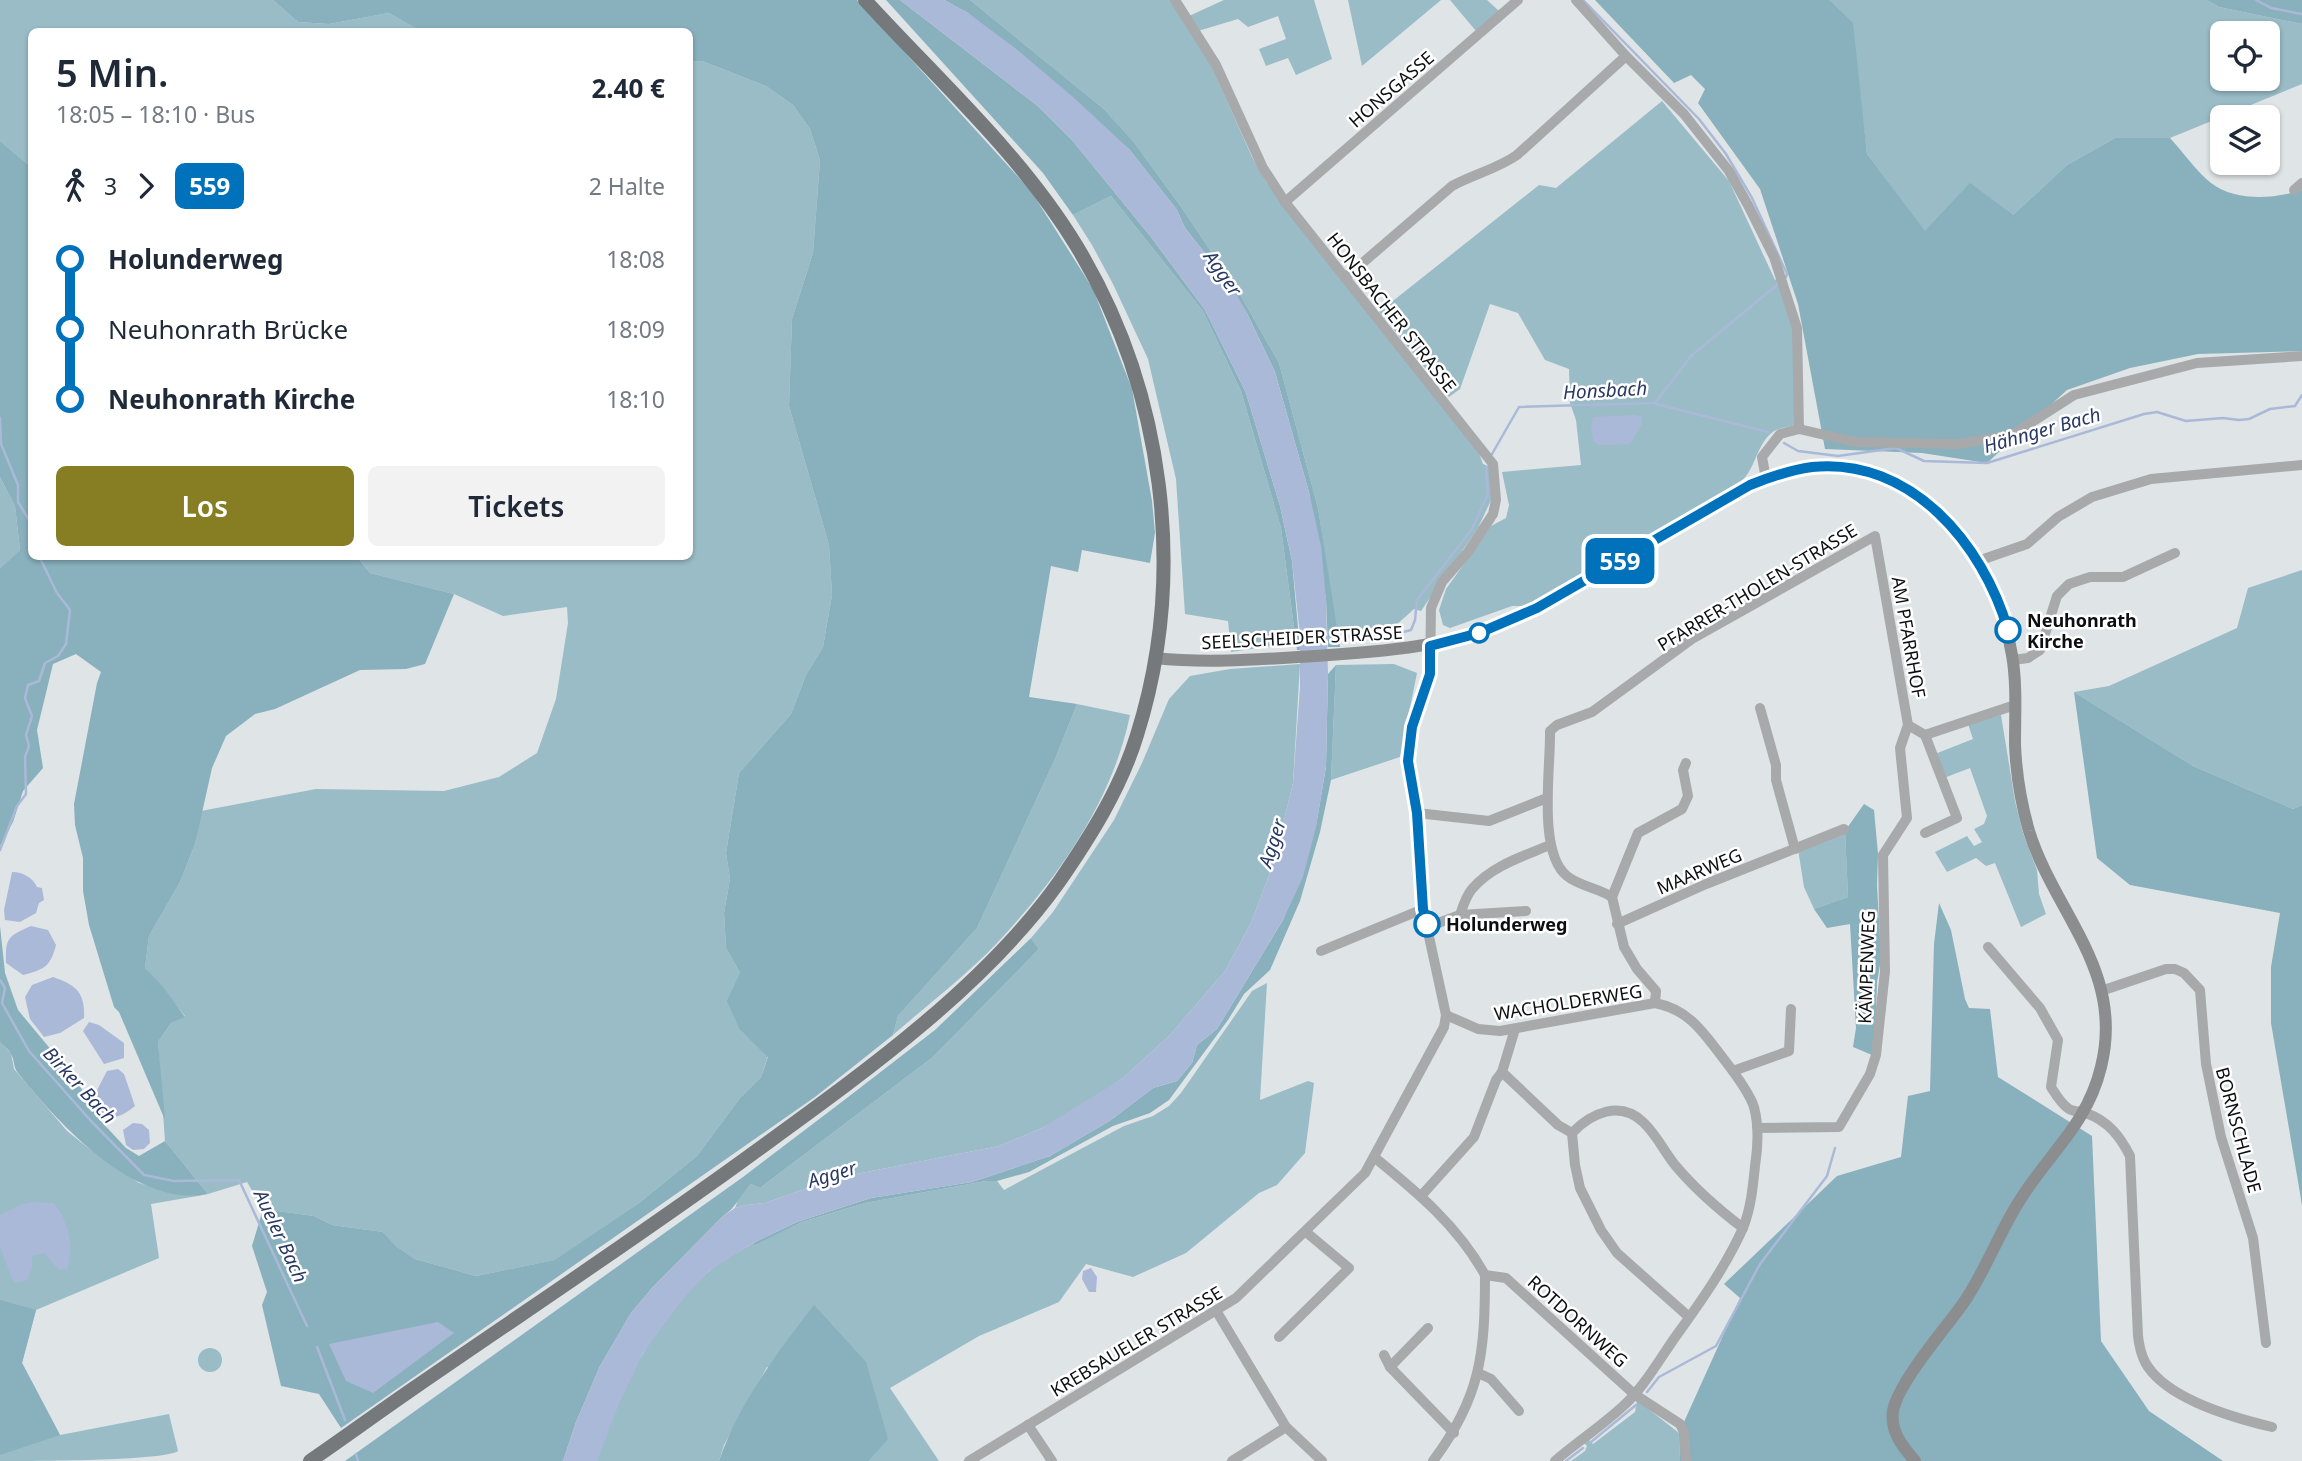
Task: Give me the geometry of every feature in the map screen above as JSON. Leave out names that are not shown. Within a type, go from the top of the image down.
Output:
[{"type":"main road","points":[[310,1461],[691,1199],[812,1110],[918,1027],[984,967],[1035,913],[1058,883],[1088,838],[1113,793],[1138,733],[1155,658],[1163,584],[1163,527],[1158,472],[1149,422],[1113,315],[1075,244],[1033,184],[983,126],[865,0]]},
{"type":"street","name":"HONSBACHER STRASSE","points":[[1175,0],[1216,65],[1263,168],[1285,202],[1493,464],[1496,500],[1493,514],[1468,552],[1442,582],[1430,618],[1430,646]]},
{"type":"street","name":"HONSGASSE","points":[[1285,202],[1518,0]]},
{"type":"street","points":[[1576,0],[1684,114],[1729,171],[1774,257],[1797,328],[1799,429]]},
{"type":"street","points":[[1345,278],[1452,186],[1502,166],[1517,155],[1626,55]]},
{"type":"street","points":[[1766,479],[1762,457],[1780,434],[1799,429],[1855,442],[1958,444],[2012,435],[2074,395],[2146,375],[2197,363],[2302,356]]},
{"type":"street","points":[[1978,561],[2027,544],[2058,517],[2092,497],[2151,479],[2302,465]]},
{"type":"street","name":"SEELSCHEIDER STRASSE","points":[[1155,658],[1220,661],[1357,654],[1430,646],[1479,633],[1523,615],[1735,493],[1766,479],[1812,467],[1848,468],[1872,474],[1908,489],[1951,524],[1978,561],[2003,613],[2013,660],[2017,763],[2029,830],[2046,872],[2089,951],[2101,991],[2106,1026],[2101,1068],[2084,1112],[2069,1136],[2021,1197],[1970,1294],[1895,1404],[1893,1424],[1901,1445],[1915,1461]]},
{"type":"street","name":"AM PFARRHOF","points":[[1875,536],[1908,725],[1925,735]]},
{"type":"street","name":"PFARRER-THOLEN-STRASSE","points":[[1547,798],[1550,731],[1558,725],[1592,712],[1692,639],[1875,536]]},
{"type":"street","points":[[2013,660],[2028,658],[2040,650],[2057,596],[2068,584],[2090,577],[2123,577],[2175,552]]},
{"type":"street","points":[[1430,646],[1430,674],[1417,710],[1408,761],[1417,813],[1423,909],[1446,1015]]},
{"type":"street","points":[[1925,833],[1958,818],[1925,735],[2015,705]]},
{"type":"street","points":[[1760,708],[1795,849]]},
{"type":"street","name":"KÄMPENWEG","points":[[1757,1128],[1839,1127],[1870,1073],[1877,1055],[1885,971],[1884,855],[1907,818],[1900,748],[1908,725]]},
{"type":"street","points":[[1555,1461],[1623,1408],[1634,1394],[1689,1317],[1742,1228],[1750,1204],[1757,1128],[1753,1105],[1733,1071],[1689,1018],[1673,1007],[1655,1003],[1656,991],[1637,969],[1624,947],[1612,897],[1638,833],[1682,809],[1688,796],[1683,770],[1686,763]]},
{"type":"street","points":[[1417,813],[1489,821],[1547,798],[1550,845],[1565,875],[1612,897]]},
{"type":"street","name":"MAARWEG","points":[[1617,924],[1706,884],[1844,829]]},
{"type":"street","points":[[1460,915],[1470,891],[1486,876],[1550,845]]},
{"type":"street","points":[[1321,951],[1423,909]]},
{"type":"street","points":[[1427,927],[1460,915],[1526,911]]},
{"type":"street","points":[[1988,947],[2040,1008],[2058,1040],[2051,1087],[2061,1102],[2072,1111],[2084,1112],[2102,1121],[2116,1132],[2130,1156],[2138,1336],[2145,1362],[2164,1384],[2180,1393],[2229,1416],[2272,1427]]},
{"type":"street","name":"BORNSCHLADE","points":[[2101,991],[2166,969],[2184,973],[2200,990],[2206,1064],[2221,1137],[2253,1238],[2266,1343]]},
{"type":"street","name":"WACHOLDERWEG","points":[[1446,1015],[1486,1031],[1655,1003]]},
{"type":"street","points":[[1733,1071],[1788,1051],[1791,1009]]},
{"type":"street","name":"KREBSAUELER STRASSE","points":[[969,1461],[1236,1298],[1365,1173],[1444,1027],[1446,1015]]},
{"type":"street","points":[[1421,1196],[1474,1137],[1496,1080],[1502,1072],[1515,1028]]},
{"type":"street","points":[[1502,1072],[1558,1125],[1572,1133]]},
{"type":"street","points":[[1572,1133],[1597,1114],[1619,1110],[1630,1112],[1643,1121],[1675,1165],[1712,1205],[1742,1228]]},
{"type":"street","points":[[1572,1133],[1580,1188],[1601,1230],[1617,1253],[1689,1317]]},
{"type":"street","points":[[1374,1157],[1448,1221],[1472,1251],[1485,1275],[1485,1325],[1478,1373],[1454,1433],[1433,1461]]},
{"type":"street","points":[[1279,1337],[1349,1268],[1306,1232]]},
{"type":"street","name":"ROTDORNWEG","points":[[1485,1275],[1506,1278],[1634,1394],[1680,1423],[1684,1432],[1686,1461]]},
{"type":"street","points":[[1217,1312],[1286,1427],[1322,1461]]},
{"type":"street","points":[[1390,1367],[1428,1328]]},
{"type":"street","points":[[1384,1354],[1390,1367],[1454,1433]]},
{"type":"street","points":[[1478,1373],[1491,1379],[1519,1411]]},
{"type":"street","points":[[1028,1425],[1052,1461]]},
{"type":"street","points":[[1231,1461],[1286,1427]]},
{"type":"shaded area","points":[[0,0],[273,0],[298,22],[329,24],[389,13],[415,28],[28,28],[28,164],[0,141]]},
{"type":"shaded area","points":[[273,0],[857,0],[1031,191],[1093,289],[1132,389],[1155,533],[1150,563],[1082,550],[1078,572],[1051,566],[1029,697],[1077,704],[1055,759],[977,928],[898,1016],[893,1035],[815,1097],[341,1428],[319,1394],[281,1386],[262,1305],[267,1292],[252,1246],[263,1209],[314,1216],[332,1225],[383,1232],[396,1246],[415,1259],[476,1276],[555,1260],[639,1203],[697,1156],[740,1098],[761,1077],[768,1057],[740,1030],[727,1001],[740,973],[726,948],[724,913],[730,879],[726,853],[739,773],[791,714],[806,675],[823,647],[832,595],[829,545],[789,406],[792,319],[813,253],[820,160],[810,129],[793,105],[766,86],[702,61],[693,61],[693,28],[415,28],[389,13],[329,24],[298,22]]},
{"type":"shaded area","points":[[886,0],[900,0],[1039,107],[1072,140],[1151,237],[1205,310],[1246,393],[1280,506],[1292,561],[1300,650],[1297,650],[1281,528],[1241,391],[1203,311],[1111,196],[1073,215],[1043,173]]},
{"type":"shaded area","points":[[900,0],[944,0],[968,13],[1073,97],[1129,149],[1177,210],[1185,228],[1234,290],[1247,313],[1275,372],[1309,492],[1321,546],[1328,674],[1326,766],[1316,827],[1303,877],[1283,920],[1217,1029],[1197,1045],[1192,1063],[1177,1081],[1153,1088],[1111,1120],[1050,1156],[972,1182],[871,1198],[797,1222],[753,1243],[709,1271],[683,1299],[643,1353],[618,1406],[597,1461],[563,1461],[600,1366],[631,1313],[723,1216],[735,1208],[765,1203],[836,1178],[999,1146],[1042,1128],[1123,1078],[1170,1035],[1225,971],[1251,923],[1274,862],[1293,783],[1300,687],[1300,635],[1292,561],[1280,506],[1246,393],[1205,310],[1151,237],[1072,140],[1039,107]]},
{"type":"shaded area","points":[[944,0],[970,0],[1104,109],[1133,141],[1182,208],[1242,298],[1279,363],[1318,508],[1340,647],[1328,647],[1326,599],[1309,492],[1275,372],[1247,313],[1185,228],[1177,210],[1129,149],[968,13]]},
{"type":"shaded area","points":[[970,0],[1171,0],[1211,65],[1266,182],[1479,453],[1483,464],[1491,467],[1492,498],[1478,528],[1421,611],[1414,609],[1394,627],[1336,630],[1318,508],[1279,363],[1242,298],[1182,208],[1133,141],[1104,109]]},
{"type":"shaded area","points":[[1224,0],[1314,0],[1332,59],[1296,75],[1288,58],[1266,66],[1259,49],[1286,39],[1278,16],[1248,27],[1238,19],[1198,31],[1189,16]]},
{"type":"shaded area","points":[[1348,0],[1441,0],[1362,66]]},
{"type":"shaded area","points":[[1450,0],[1487,0],[1499,11],[1476,31]]},
{"type":"shaded area","points":[[1595,0],[1829,0],[1853,23],[1867,154],[1925,231],[1970,183],[2013,215],[2067,165],[2115,138],[2170,138],[2205,178],[2232,193],[2267,197],[2302,190],[2302,351],[2198,354],[2130,368],[2067,390],[1987,463],[1922,453],[1825,449],[1798,304],[1760,189],[1698,103],[1705,89],[1691,75],[1674,83]]},
{"type":"shaded area","points":[[1829,0],[2207,0],[2219,7],[2302,24],[2302,84],[2251,105],[2210,105],[2210,122],[2170,138],[2115,138],[2067,165],[2013,215],[1925,232],[1867,154],[1860,96]]},
{"type":"shaded area","points":[[2207,0],[2302,0],[2302,24],[2219,7]]},
{"type":"shaded area","points":[[693,61],[702,61],[766,86],[793,105],[810,129],[820,160],[813,253],[792,319],[789,406],[829,545],[832,595],[823,647],[806,675],[791,714],[739,773],[726,853],[730,879],[724,913],[726,948],[740,973],[740,1030],[768,1056],[761,1077],[740,1098],[697,1156],[639,1203],[556,1260],[476,1276],[415,1259],[396,1246],[383,1232],[332,1225],[314,1216],[263,1209],[247,1182],[208,1194],[165,1141],[158,1042],[171,1023],[185,1016],[145,968],[149,936],[180,882],[195,844],[201,811],[316,789],[444,791],[499,777],[537,753],[556,699],[568,623],[567,607],[503,616],[454,594],[370,573],[359,560],[693,560]]},
{"type":"shaded area","points":[[1662,101],[1729,181],[1775,280],[1780,276],[1794,329],[1796,425],[1776,430],[1768,436],[1749,472],[1739,483],[1573,581],[1525,606],[1512,606],[1450,628],[1443,625],[1439,610],[1446,589],[1491,526],[1506,518],[1509,505],[1502,472],[1581,465],[1576,420],[1570,403],[1569,369],[1545,360],[1518,313],[1490,304],[1460,389],[1449,397],[1379,312],[1539,185],[1556,188]]},
{"type":"shaded area","points":[[0,141],[28,164],[28,560],[359,560],[370,573],[454,594],[425,664],[406,669],[360,670],[275,709],[255,714],[226,736],[212,768],[195,844],[180,882],[149,936],[145,968],[185,1017],[171,1023],[158,1042],[165,1120],[119,1012],[114,1007],[89,925],[83,891],[83,858],[75,825],[74,804],[101,672],[76,654],[53,664],[37,730],[43,768],[23,791],[13,822],[0,846],[0,568],[20,550],[15,506],[0,477]]},
{"type":"shaded area","points":[[1111,196],[1203,311],[1241,391],[1281,528],[1296,642],[1231,652],[1228,621],[1185,614],[1176,479],[1148,359],[1113,284],[1073,215]]},
{"type":"shaded area","points":[[1593,417],[1642,417],[1642,424],[1630,444],[1598,445],[1593,441]]},
{"type":"shaded area","points":[[0,477],[15,506],[20,550],[0,568]]},
{"type":"shaded area","points":[[2302,570],[2302,805],[2293,809],[2193,766],[2074,692],[2109,686],[2237,628],[2248,588]]},
{"type":"shaded area","points":[[1300,664],[1293,783],[1274,862],[1251,923],[1225,971],[1170,1035],[1123,1078],[1083,1105],[1042,1128],[999,1146],[836,1178],[765,1203],[735,1208],[740,1195],[751,1184],[760,1188],[933,1057],[1039,949],[1031,938],[1053,912],[1114,820],[1169,699],[1190,676],[1230,669]]},
{"type":"shaded area","points":[[1394,664],[1417,673],[1400,757],[1331,780],[1336,665]]},
{"type":"shaded area","points":[[1336,665],[1331,780],[1320,832],[1300,901],[1270,970],[1244,994],[1169,1100],[1150,1113],[1113,1126],[1029,1172],[997,1181],[865,1203],[802,1222],[755,1245],[753,1243],[797,1222],[871,1198],[972,1182],[1050,1156],[1111,1120],[1153,1088],[1177,1081],[1192,1063],[1197,1045],[1217,1029],[1283,920],[1316,826],[1326,767],[1328,674]]},
{"type":"shaded area","points":[[2074,692],[2193,766],[2293,809],[2302,805],[2302,1205],[2271,1023],[2271,967],[2280,913],[2130,885],[2097,858]]},
{"type":"shaded area","points":[[1077,704],[1130,715],[1110,778],[1080,837],[1041,892],[997,943],[893,1035],[898,1016],[977,928],[1055,759]]},
{"type":"shaded area","points":[[2001,715],[2015,801],[2037,870],[2039,894],[2046,914],[2021,927],[1995,863],[1986,866],[1976,858],[1947,872],[1935,852],[1967,836],[1974,846],[1982,842],[1974,829],[1984,824],[1987,816],[1970,768],[1944,778],[1935,754],[1973,739],[1968,724]]},
{"type":"shaded area","points":[[1864,804],[1874,810],[1878,854],[1881,959],[1872,1055],[1853,1047],[1856,1028],[1850,924],[1827,928],[1814,909],[1848,897],[1845,831]]},
{"type":"shaded area","points":[[1845,831],[1848,897],[1814,909],[1804,887],[1798,849]]},
{"type":"shaded area","points":[[12,872],[27,876],[37,887],[42,888],[44,900],[39,903],[36,913],[20,922],[5,920],[4,910]]},
{"type":"shaded area","points":[[1939,903],[1951,930],[1969,1008],[1990,1009],[1998,1077],[2092,1136],[2101,1341],[2149,1411],[2223,1461],[1680,1461],[1679,1433],[1740,1298],[1724,1284],[1837,1176],[1901,1157],[1908,1096],[1930,1091],[1934,944]]},
{"type":"shaded area","points":[[0,926],[5,973],[18,1010],[77,1081],[98,1118],[126,1148],[139,1156],[165,1141],[208,1194],[181,1195],[153,1188],[127,1175],[101,1158],[77,1137],[18,1073],[10,1052],[0,1042]]},
{"type":"shaded area","points":[[31,926],[48,930],[56,945],[46,966],[23,975],[6,963],[6,948],[17,932]]},
{"type":"shaded area","points":[[1031,938],[1039,949],[933,1057],[760,1188],[751,1184],[732,1209],[652,1288],[631,1313],[600,1366],[563,1461],[345,1461],[743,1177],[843,1101],[935,1030]]},
{"type":"shaded area","points":[[53,977],[78,991],[83,1002],[84,1018],[60,1033],[44,1037],[30,1019],[25,997],[32,985]]},
{"type":"shaded area","points":[[1267,983],[1260,1100],[1308,1081],[1314,1083],[1305,1153],[1277,1185],[1259,1193],[1186,1253],[1133,1277],[1086,1264],[1059,1302],[979,1336],[890,1388],[939,1461],[869,1461],[888,1438],[767,1367],[724,1445],[719,1461],[597,1461],[615,1410],[640,1359],[671,1312],[713,1268],[753,1243],[802,1222],[865,1203],[986,1181],[997,1181],[1004,1190],[1124,1126],[1153,1116],[1169,1106],[1181,1093],[1252,991]]},
{"type":"shaded area","points":[[89,1022],[99,1025],[124,1043],[124,1058],[104,1064],[83,1031]]},
{"type":"shaded area","points":[[0,1042],[11,1053],[14,1069],[67,1131],[87,1147],[139,1183],[169,1192],[203,1195],[151,1204],[159,1258],[36,1310],[22,1363],[60,1435],[169,1414],[178,1451],[123,1459],[0,1461]]},
{"type":"shaded area","points":[[118,1069],[124,1074],[135,1106],[122,1115],[108,1117],[99,1113],[95,1094],[107,1071]]},
{"type":"shaded area","points":[[133,1123],[142,1124],[149,1130],[150,1143],[144,1149],[133,1150],[126,1145],[123,1130]]},
{"type":"shaded area","points":[[33,1202],[54,1203],[59,1210],[69,1235],[69,1261],[67,1269],[59,1270],[44,1253],[32,1256],[32,1268],[27,1280],[14,1283],[0,1247],[0,1215]]},
{"type":"shaded area","points":[[1091,1268],[1097,1277],[1096,1292],[1089,1292],[1082,1279],[1083,1271]]},
{"type":"shaded area","points":[[0,1300],[36,1310],[22,1363],[60,1435],[0,1455]]},
{"type":"shaded area","points":[[814,1305],[866,1362],[888,1439],[869,1461],[719,1461],[748,1399]]},
{"type":"shaded area","points":[[438,1322],[454,1333],[373,1393],[346,1381],[329,1344]]},
{"type":"shaded area","points":[[210,1348],[221,1355],[222,1360],[215,1371],[210,1372],[199,1365],[198,1360],[205,1349]]},
{"type":"shaded area","points":[[1637,1400],[1679,1433],[1680,1461],[1571,1461],[1585,1451],[1587,1446],[1584,1443],[1589,1440],[1593,1444],[1635,1412]]},
{"type":"waterway","name":"Honsbach","points":[[1583,0],[1699,119],[1726,154],[1752,198],[1787,274],[1786,277]]},
{"type":"waterway","name":"Honsbach","points":[[2256,0],[2271,8],[2302,14]]},
{"type":"waterway","name":"Honsbach","points":[[1492,454],[1519,407],[1655,403],[1691,356],[1778,284]]},
{"type":"waterway","name":"Hähnger Bach","points":[[1784,443],[1798,451],[1838,456],[1896,448],[1924,461],[1987,463],[2144,414],[2157,412],[2186,421],[2249,419],[2270,409],[2295,406],[2302,395]]},
{"type":"waterway","name":"Hähnger Bach","points":[[1656,404],[1768,432]]},
{"type":"waterway","name":"Birker Bach","points":[[0,418],[1,444],[18,485],[18,502],[28,518]]},
{"type":"waterway","name":"Honsbach","points":[[1324,638],[1396,634],[1411,630],[1417,600],[1472,529],[1488,494],[1486,467]]},
{"type":"waterway","name":"Birker Bach","points":[[0,850],[17,806],[26,794],[25,757],[29,746],[26,735],[32,716],[25,698],[28,685],[39,681],[45,663],[58,656],[66,644],[70,610],[57,593],[41,560]]},
{"type":"waterway","name":"Birker Bach","points":[[0,980],[5,988],[2,1003],[29,1051],[91,1121],[144,1175],[174,1181],[239,1180],[307,1326]]},
{"type":"waterway","points":[[1647,1392],[1659,1377],[1716,1346],[1760,1264],[1827,1176],[1835,1148]]},
{"type":"waterway","name":"Birker Bach","points":[[317,1347],[345,1420]]},
{"type":"waterway","points":[[1591,1442],[1636,1405]]},
{"type":"waterway","points":[[1566,1461],[1583,1448]]},
{"type":"waterway","name":"Birker Bach","points":[[356,1454],[358,1461]]},
{"type":"bus line","name":"559","points":[[1427,924],[1423,909],[1417,813],[1408,761],[1412,727],[1430,674],[1430,646],[1479,633],[1523,615],[1750,485],[1787,472],[1812,467],[1848,468],[1872,474],[1908,489],[1934,509],[1951,524],[1978,561],[1996,594],[2008,630]]},
{"type":"place","name":"Neuhonrath Kirche","points":[[2008,630]]},
{"type":"place","name":"Holunderweg","points":[[1427,924]]},
{"type":"water label","name":"Agger","points":[[1223,273]]},
{"type":"water label","name":"Agger","points":[[1272,843]]},
{"type":"water label","name":"Agger","points":[[832,1174]]},
{"type":"water label","name":"Aueler Bach","points":[[281,1236]]}]
